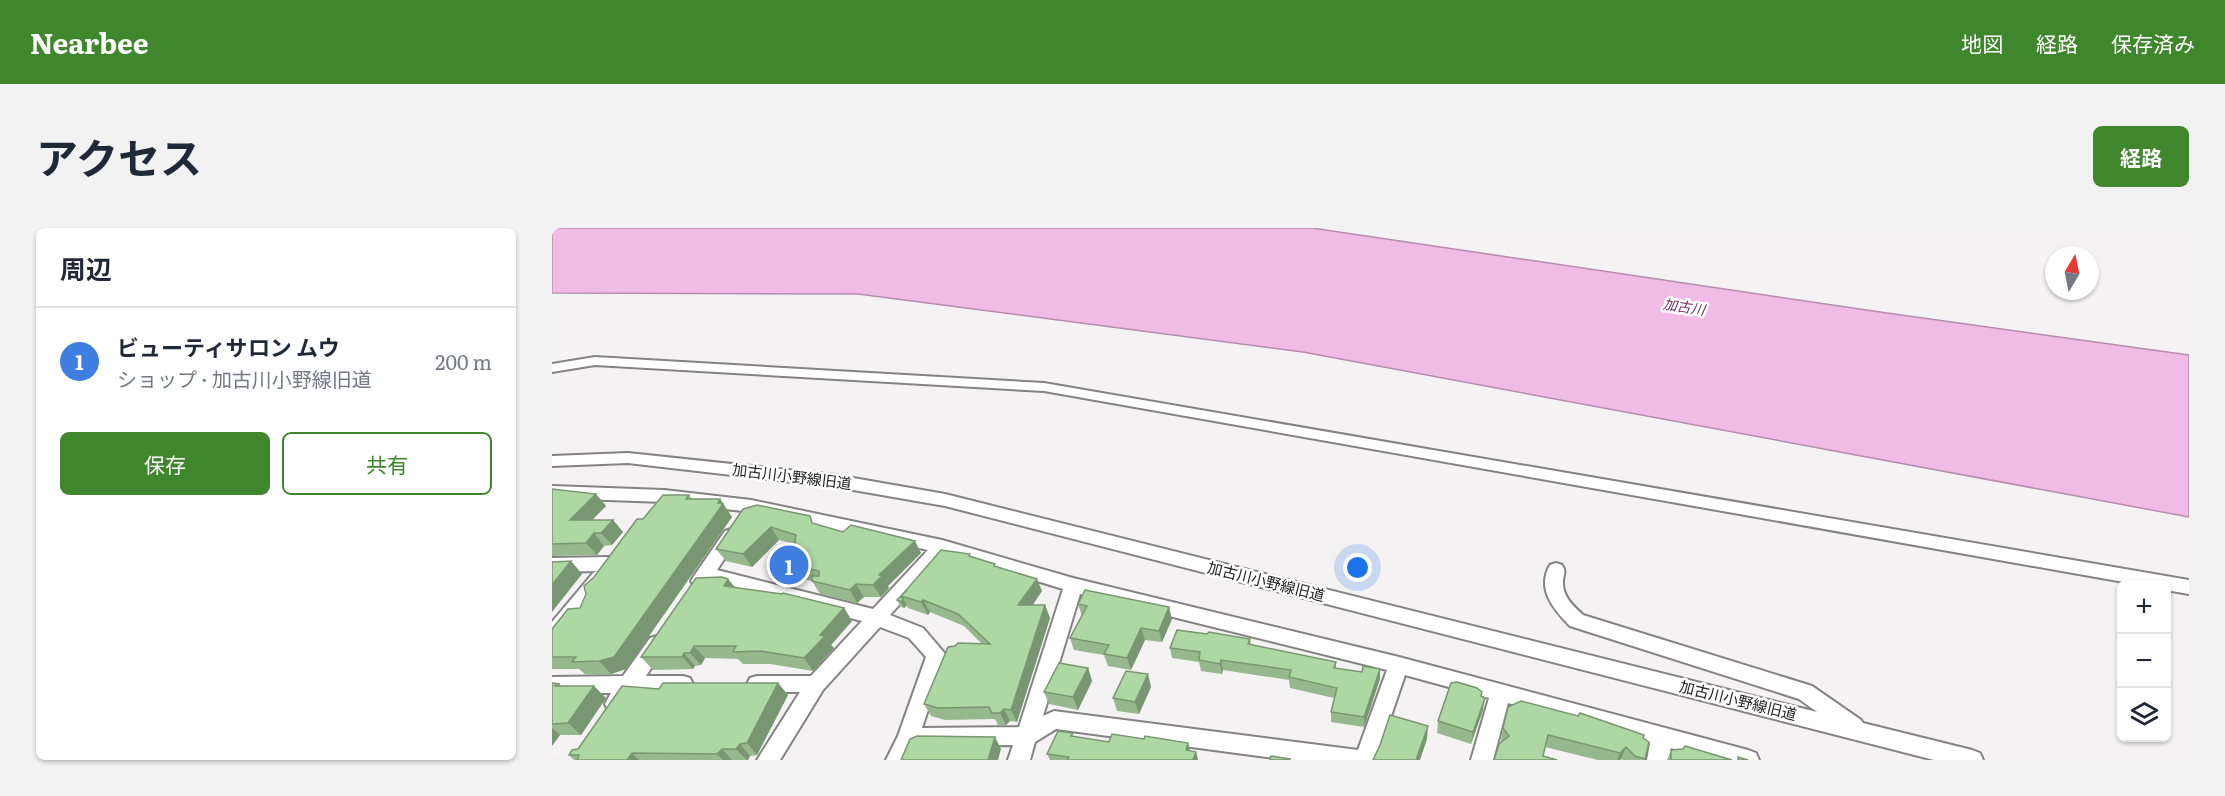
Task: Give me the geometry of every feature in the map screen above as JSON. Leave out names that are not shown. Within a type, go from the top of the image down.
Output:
[{"type":"street","points":[[552,368],[595,362],[1044,387],[2189,587]]},
{"type":"street","name":"加古川小野線旧道","points":[[552,461],[628,458],[836,481],[945,500],[1972,760]]},
{"type":"street","points":[[552,492],[664,496],[751,506],[942,546],[1073,585],[1399,665],[1748,760]]},
{"type":"street","points":[[650,513],[664,496]]},
{"type":"street","points":[[692,592],[751,506]]},
{"type":"street","points":[[768,760],[816,684],[942,546]]},
{"type":"street","points":[[552,636],[623,547]]},
{"type":"street","points":[[552,565],[609,564]]},
{"type":"street","points":[[1556,570],[1552,588],[1559,603],[1578,621],[1805,692],[1862,732]]},
{"type":"street","points":[[705,574],[877,618],[916,633],[936,655],[908,737],[897,760]]},
{"type":"street","points":[[1019,760],[1073,585]]},
{"type":"street","points":[[604,722],[667,629]]},
{"type":"street","points":[[908,737],[1026,736],[1054,720],[1364,760],[1399,665]]},
{"type":"street","points":[[552,685],[699,684]]},
{"type":"street","points":[[734,684],[816,684]]},
{"type":"street","points":[[1482,760],[1501,693]]},
{"type":"street","points":[[1658,760],[1662,737]]},
{"type":"water","name":"加古川","points":[[552,228],[1312,228],[2189,355],[2189,517],[1303,352],[858,294],[552,293]]},
{"type":"building","points":[[552,489],[596,494],[570,520],[613,520],[601,533],[594,533],[586,543],[552,544]]},
{"type":"building","points":[[663,495],[689,495],[686,499],[720,499],[718,503],[723,504],[614,657],[599,661],[572,662],[576,657],[552,657],[552,629],[568,609],[580,608],[586,594],[584,586],[594,577],[637,519],[643,519]]},
{"type":"building","points":[[757,505],[810,516],[812,523],[843,532],[851,525],[915,541],[879,575],[882,576],[873,585],[856,584],[850,590],[812,581],[812,576],[819,576],[819,571],[782,563],[793,554],[796,535],[771,527],[743,554],[716,549],[743,509]]},
{"type":"building","points":[[941,550],[970,554],[969,556],[995,564],[994,566],[1037,579],[1018,605],[1045,605],[1011,710],[1004,709],[1000,713],[992,713],[989,707],[938,708],[924,704],[948,647],[958,643],[990,644],[958,614],[923,600],[921,602],[901,596]]},
{"type":"building","points":[[571,561],[552,585],[552,562]]},
{"type":"building","points":[[722,577],[728,579],[724,586],[783,593],[844,608],[820,635],[825,636],[804,658],[760,651],[733,652],[736,646],[694,646],[690,653],[684,653],[682,657],[641,657],[696,578]]},
{"type":"building","points":[[1085,590],[1169,607],[1159,631],[1141,628],[1127,658],[1104,654],[1109,645],[1070,638],[1087,606],[1078,604]]},
{"type":"building","points":[[1177,630],[1207,634],[1209,632],[1250,639],[1248,644],[1336,662],[1334,668],[1362,672],[1363,666],[1380,669],[1364,717],[1331,712],[1337,688],[1289,677],[1291,670],[1221,660],[1220,664],[1199,660],[1200,652],[1170,648]]},
{"type":"building","points":[[1059,663],[1088,668],[1073,697],[1044,692]]},
{"type":"building","points":[[1126,671],[1148,674],[1135,702],[1113,698]]},
{"type":"building","points":[[1457,682],[1477,688],[1482,692],[1481,696],[1485,698],[1473,732],[1438,721],[1451,683]]},
{"type":"building","points":[[552,683],[560,684],[554,686],[594,686],[568,723],[552,724]]},
{"type":"building","points":[[663,683],[778,683],[747,743],[740,744],[736,749],[722,749],[717,754],[632,753],[627,760],[577,760],[579,755],[569,755],[572,750],[578,749],[622,686],[659,689]]},
{"type":"building","points":[[1521,701],[1578,716],[1580,713],[1644,735],[1643,738],[1649,742],[1645,759],[1635,756],[1626,747],[1620,753],[1548,735],[1543,756],[1557,760],[1494,760],[1499,744],[1509,736],[1503,728],[1508,707]]},
{"type":"building","points":[[1390,715],[1428,726],[1416,760],[1373,760]]},
{"type":"building","points":[[1058,731],[1073,733],[1071,736],[1109,742],[1112,734],[1144,739],[1145,736],[1188,743],[1186,750],[1196,752],[1193,760],[1067,760],[1069,757],[1047,754]]},
{"type":"building","points":[[917,736],[995,737],[988,760],[901,760],[910,739]]},
{"type":"building","points":[[1685,746],[1732,760],[1671,760],[1671,750],[1683,749]]},
{"type":"building","points":[[1271,756],[1290,759],[1290,760],[1270,760]]},
{"type":"place","name":"ビューティサロン ムウ","points":[[789,565]]}]
